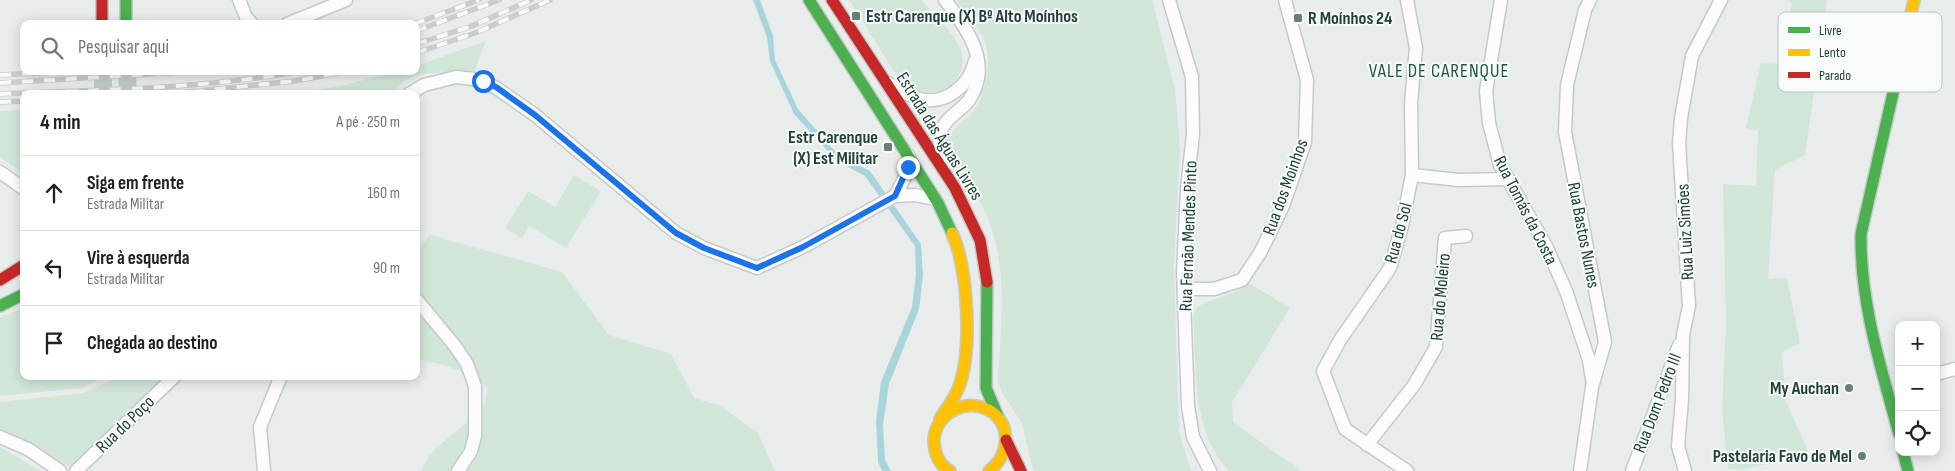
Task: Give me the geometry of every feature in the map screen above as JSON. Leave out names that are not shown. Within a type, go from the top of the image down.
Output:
[{"type":"street","points":[[102,0],[102,20]]},
{"type":"street","points":[[126,0],[126,20]]},
{"type":"street","points":[[239,0],[249,20]]},
{"type":"street","points":[[297,20],[346,0]]},
{"type":"street","name":"Estrada das Águas Livres","points":[[808,0],[909,156],[935,199],[957,244],[967,292],[966,331],[962,378],[958,389],[935,429],[933,440],[934,452],[939,471]]},
{"type":"street","name":"Estrada das Águas Livres","points":[[832,0],[945,171],[967,211],[980,240],[988,298],[986,388],[1006,440],[1021,471]]},
{"type":"street","points":[[945,0],[967,31],[980,66],[975,91],[967,103],[943,125],[940,149],[945,171]]},
{"type":"street","name":"Rua Fernão Mendes Pinto","points":[[1169,0],[1192,77],[1194,106],[1187,198],[1184,289],[1190,422],[1196,447],[1210,471]]},
{"type":"street","name":"Rua dos Moinhos","points":[[1184,289],[1214,289],[1242,280],[1260,253],[1279,214],[1299,160],[1305,142],[1307,80],[1285,0]]},
{"type":"street","name":"Rua do Sol","points":[[1407,0],[1416,48],[1411,103],[1412,175],[1402,226],[1390,268],[1340,340],[1323,371],[1345,429],[1407,471]]},
{"type":"street","name":"Rua Tomás da Costa","points":[[1501,0],[1486,91],[1489,123],[1500,165],[1546,246],[1566,291],[1589,360],[1592,386]]},
{"type":"street","name":"Rua Bastos Nunes","points":[[1580,471],[1592,386],[1605,342],[1565,132],[1567,84],[1585,10],[1590,0]]},
{"type":"street","name":"Rua Luiz Simões","points":[[1685,471],[1678,446],[1682,400],[1683,335],[1689,306],[1680,143],[1681,118],[1692,56],[1721,0]]},
{"type":"street","points":[[887,82],[919,99],[943,98],[964,84],[973,69],[977,54]]},
{"type":"street","points":[[416,90],[424,85],[456,77],[474,78],[496,87],[535,115],[676,233],[704,248],[757,268],[803,247],[895,196],[915,195],[935,199]]},
{"type":"street","points":[[1893,92],[1861,234],[1860,279],[1893,386],[1896,411]]},
{"type":"street","points":[[895,196],[905,177],[909,156]]},
{"type":"street","points":[[0,172],[20,185]]},
{"type":"street","points":[[1412,175],[1459,180],[1508,179]]},
{"type":"street","name":"Rua do Moleiro","points":[[1367,445],[1414,385],[1436,347],[1445,238],[1466,236]]},
{"type":"street","points":[[0,280],[20,268]]},
{"type":"street","points":[[0,306],[20,296]]},
{"type":"street","points":[[420,303],[467,364],[475,386],[475,436],[472,451],[458,471]]},
{"type":"street","name":"Rua Dom Pedro III","points":[[1632,471],[1683,335]]},
{"type":"street","points":[[1940,373],[1955,369]]},
{"type":"street","name":"Rua do Poço","points":[[76,471],[171,380]]},
{"type":"street","points":[[264,471],[260,427],[279,380]]},
{"type":"street","points":[[940,419],[953,408],[970,404],[981,406],[999,419]]},
{"type":"street","points":[[0,437],[28,449],[60,471]]},
{"type":"street","points":[[989,471],[1000,461],[1006,440]]},
{"type":"street","points":[[934,452],[939,461],[950,471]]},
{"type":"street","points":[[1904,456],[1908,471]]},
{"type":"green space","points":[[849,0],[921,0],[951,33],[960,48],[962,67],[958,77],[951,85],[942,90],[921,92],[910,88],[897,76]]},
{"type":"green space","points":[[956,0],[1152,0],[1175,89],[1180,147],[1174,265],[1179,431],[1191,471],[1033,471],[1022,423],[1002,393],[998,381],[1002,303],[1000,264],[996,245],[989,221],[981,204],[947,149],[950,136],[979,103],[983,92],[988,61],[984,40],[973,21]]},
{"type":"green space","points":[[1788,0],[1827,0],[1825,12],[1790,12],[1792,3]]},
{"type":"green space","points":[[486,41],[473,75],[439,73],[420,74],[420,65]]},
{"type":"green space","points":[[1761,63],[1778,64],[1778,92],[1814,92],[1805,155],[1775,170],[1768,279],[1787,278],[1800,343],[1782,352],[1786,401],[1809,454],[1741,470],[1728,469],[1722,410],[1726,324],[1723,184],[1756,186],[1758,130],[1746,128]]},
{"type":"green space","points":[[383,75],[417,75],[406,80],[396,90],[315,90],[345,85]]},
{"type":"green space","points":[[20,110],[20,170],[0,157],[0,111]]},
{"type":"green space","points":[[574,175],[601,191],[566,248],[529,226],[522,238],[505,228],[528,191],[555,207]]},
{"type":"green space","points":[[430,235],[562,272],[609,335],[671,354],[694,398],[720,406],[758,433],[775,471],[422,471],[425,462],[432,453],[468,422],[483,406],[488,388],[463,372],[420,360],[420,247]]},
{"type":"green space","points":[[1249,283],[1290,308],[1232,402],[1233,422],[1301,471],[1229,471],[1217,455],[1208,438],[1202,419],[1196,378],[1193,317],[1197,307],[1236,291]]},
{"type":"green space","points":[[20,310],[20,380],[98,380],[81,388],[0,396],[0,318]]},
{"type":"green space","points":[[112,380],[164,380],[71,466],[59,464],[0,428],[0,402],[84,393]]},
{"type":"green space","points":[[0,447],[41,471],[0,471]]},
{"type":"water","points":[[753,0],[760,0],[773,36],[775,60],[798,109],[838,155],[870,171],[921,244],[923,275],[919,309],[889,384],[883,425],[885,460],[891,471],[882,471],[878,462],[876,421],[881,382],[912,307],[916,274],[915,246],[865,176],[837,161],[794,114],[770,61],[767,37]]},
{"type":"tunnel","points":[[103,75],[103,90]]},
{"type":"tunnel","points":[[127,75],[128,90]]},
{"type":"railway","points":[[420,22],[479,0]]},
{"type":"railway","points":[[420,30],[499,0]]},
{"type":"railway","points":[[420,43],[472,26],[531,0]]},
{"type":"railway","points":[[420,52],[475,33],[550,0]]},
{"type":"railway","points":[[0,75],[20,74]]},
{"type":"railway","points":[[0,83],[133,75]]},
{"type":"railway","points":[[113,90],[226,82],[276,75]]},
{"type":"railway","points":[[209,90],[295,81],[327,75]]},
{"type":"railway","points":[[0,94],[20,93]]},
{"type":"railway","points":[[0,102],[20,101]]},
{"type":"traffic: fast","points":[[126,0],[126,20]]},
{"type":"traffic: fast","points":[[809,0],[938,203],[952,233]]},
{"type":"traffic: fast","points":[[1893,92],[1861,234],[1864,285],[1868,310],[1895,419]]},
{"type":"traffic: fast","points":[[987,282],[986,388],[999,419]]},
{"type":"traffic: fast","points":[[0,306],[20,296]]},
{"type":"traffic: fast","points":[[1904,456],[1908,471]]},
{"type":"traffic: slow","points":[[1911,12],[1914,0]]},
{"type":"traffic: slow","points":[[940,419],[958,389],[966,354],[967,311],[965,288],[962,267],[952,233]]},
{"type":"traffic: slow","points":[[950,471],[942,465],[936,453],[934,439],[936,429],[947,414],[964,406],[983,407],[999,418],[1003,426],[1006,442],[1004,450],[989,471]]},
{"type":"traffic: jam","points":[[102,0],[102,20]]},
{"type":"traffic: jam","points":[[832,0],[955,188],[980,240],[987,282]]},
{"type":"traffic: jam","points":[[0,280],[20,268]]},
{"type":"traffic: jam","points":[[1006,440],[1021,471]]},
{"type":"place","name":"Estr Carenque (X) Bº Alto Moínhos","points":[[856,16]]},
{"type":"place","name":"R Moínhos 24","points":[[1298,18]]},
{"type":"place","name":"Estr Carenque (X) Est Militar","points":[[888,147]]},
{"type":"place","name":"My Auchan","points":[[1849,388]]},
{"type":"place","name":"Pastelaria Favo de Mel","points":[[1862,456]]},
{"type":"district","name":"VALE DE CARENQUE","points":[[1439,70]]},
{"type":"route","points":[[483,81],[496,87],[535,115],[676,233],[704,248],[757,268],[803,247],[895,196],[908,167]]}]
